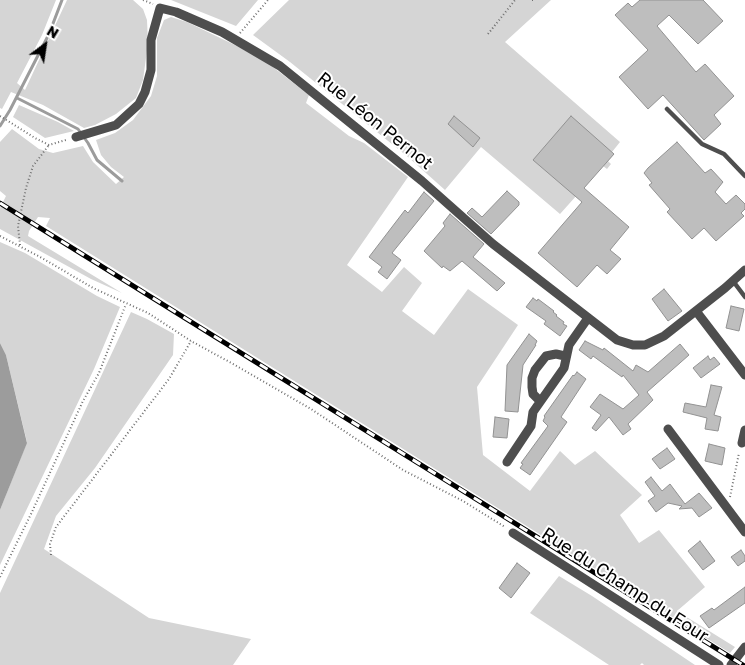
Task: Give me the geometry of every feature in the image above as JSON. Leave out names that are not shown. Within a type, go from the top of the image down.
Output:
[{"type":"street","name":"Rue Léon Pernot","points":[[76,137],[116,125],[139,104],[145,92],[151,70],[151,40],[160,8],[176,12],[222,32],[280,66],[422,181],[493,244],[617,340],[633,345],[645,345],[664,336],[745,270]]},
{"type":"street","points":[[696,311],[745,375]]},
{"type":"street","points":[[506,462],[532,426],[533,412],[564,368],[565,356],[569,345],[588,318]]},
{"type":"street","points":[[540,401],[533,394],[532,387],[535,370],[546,356],[556,354],[565,356]]},
{"type":"street","points":[[668,429],[745,532]]},
{"type":"street","points":[[742,443],[745,430]]},
{"type":"street","name":"Rue du Champ du Four","points":[[513,532],[718,665]]},
{"type":"street","points":[[731,665],[745,647]]},
{"type":"lane","points":[[667,109],[702,144],[724,154],[745,176]]},
{"type":"lane","points":[[733,281],[745,297]]},
{"type":"path","points":[[236,39],[268,0]]},
{"type":"path","points":[[488,34],[515,0]]},
{"type":"path","points":[[0,116],[49,145]]},
{"type":"path","points":[[21,246],[18,226],[33,166],[49,145],[76,137]]},
{"type":"path","points":[[0,236],[21,246],[93,288],[148,313],[191,341],[236,365],[311,410],[403,470],[463,501],[513,532]]},
{"type":"path","points":[[0,577],[83,401],[99,373],[126,304]]},
{"type":"path","points":[[51,555],[50,544],[56,527],[169,379],[191,341]]},
{"type":"path","points":[[726,506],[730,500],[742,443]]},
{"type":"shaded area","points":[[0,0],[56,0],[42,35],[17,83],[25,90],[67,0],[133,0],[143,9],[147,20],[148,43],[143,80],[136,98],[116,114],[95,125],[84,128],[43,105],[11,92],[2,109],[0,108]]},
{"type":"shaded area","points":[[171,0],[258,0],[236,26]]},
{"type":"shaded area","points":[[289,0],[551,0],[505,42],[620,142],[608,161],[611,164],[607,169],[603,166],[560,214],[481,147],[445,190],[408,157],[290,62],[253,35]]},
{"type":"shaded area","points":[[171,17],[187,22],[269,64],[309,95],[306,103],[349,136],[364,143],[408,177],[347,265],[382,292],[404,267],[422,283],[402,311],[434,335],[468,289],[518,325],[477,387],[483,455],[530,491],[560,451],[575,465],[595,451],[642,495],[620,515],[639,543],[659,530],[705,587],[677,611],[735,647],[730,653],[46,226],[50,218],[38,217],[28,236],[122,293],[91,279],[0,229],[0,208],[6,196],[0,191],[0,142],[12,129],[39,149],[53,153],[83,146],[93,162],[116,184],[124,177],[111,167],[101,155],[96,140],[115,133],[133,120],[151,96],[157,76],[157,38],[164,20]]},
{"type":"shaded area","points":[[19,105],[74,131],[45,138],[13,117]]},
{"type":"shaded area","points":[[0,242],[25,253],[97,296],[120,307],[94,369],[0,565],[0,510],[27,442],[6,355],[0,343]]},
{"type":"shaded area","points":[[131,312],[174,334],[173,355],[95,468],[56,516],[44,549],[149,618],[251,639],[233,665],[0,665],[0,593]]},
{"type":"shaded area","points":[[0,343],[6,355],[27,443],[0,510]]},
{"type":"shaded area","points":[[559,576],[695,665],[644,665],[642,663],[640,665],[609,665],[530,613]]},
{"type":"building","points":[[640,0],[703,0],[723,21],[698,44],[669,15],[657,26],[696,72],[705,64],[734,96],[714,115],[721,124],[704,140],[663,95],[648,109],[619,77],[648,50],[615,15],[628,3],[632,7]]},
{"type":"building","points":[[454,116],[480,138],[473,147],[448,124]]},
{"type":"building","points":[[571,116],[614,154],[584,188],[629,227],[610,250],[621,259],[607,274],[597,265],[577,287],[538,253],[582,202],[533,160]]},
{"type":"building","points":[[677,142],[705,173],[711,169],[723,182],[715,192],[726,204],[736,195],[745,204],[745,209],[741,213],[744,216],[716,241],[704,228],[692,239],[667,212],[670,209],[649,185],[652,183],[644,173]]},
{"type":"building","points":[[507,191],[519,202],[519,205],[491,234],[467,213],[472,208],[482,217]]},
{"type":"building","points":[[424,192],[434,201],[392,253],[401,260],[387,279],[378,272],[382,267],[369,257],[405,210],[408,213]]},
{"type":"building","points":[[450,214],[484,244],[473,257],[505,283],[497,291],[462,261],[450,271],[443,266],[442,268],[424,251],[445,226],[443,223]]},
{"type":"building","points":[[664,289],[682,311],[668,321],[652,299]]},
{"type":"building","points":[[533,298],[537,301],[538,299],[554,311],[556,316],[567,326],[560,336],[544,324],[546,321],[526,307]]},
{"type":"building","points":[[731,306],[744,309],[739,331],[726,328]]},
{"type":"building","points":[[529,334],[537,341],[523,365],[518,412],[505,411],[507,365]]},
{"type":"building","points":[[585,341],[603,350],[604,348],[633,371],[636,365],[648,372],[680,344],[689,355],[647,392],[653,400],[628,424],[631,429],[623,435],[609,417],[596,431],[592,428],[601,415],[590,407],[600,394],[623,409],[639,395],[623,375],[622,377],[593,356],[591,359],[579,350]]},
{"type":"building","points":[[708,356],[710,360],[714,357],[720,364],[701,378],[693,368]]},
{"type":"building","points":[[577,372],[586,379],[561,417],[567,422],[530,475],[520,468],[523,464],[521,463],[548,426],[543,421],[544,416]]},
{"type":"building","points":[[711,385],[722,387],[714,415],[721,417],[718,431],[705,429],[707,418],[683,412],[685,403],[706,407]]},
{"type":"building","points":[[495,417],[509,419],[507,438],[493,437]]},
{"type":"building","points":[[709,444],[725,448],[722,465],[705,461]]},
{"type":"building","points":[[667,448],[675,459],[660,469],[652,459]]},
{"type":"building","points":[[651,477],[662,491],[670,484],[685,504],[699,493],[712,508],[699,517],[692,508],[679,509],[682,506],[668,503],[656,512],[648,501],[655,496],[645,482]]},
{"type":"building","points":[[700,541],[715,561],[703,570],[688,551]]},
{"type":"building","points":[[741,550],[745,556],[745,561],[738,566],[731,557]]},
{"type":"building","points":[[517,563],[530,573],[511,598],[499,588]]},
{"type":"building","points":[[745,587],[745,603],[709,628],[700,616],[712,608],[714,610]]},
{"type":"waterway","points":[[0,126],[49,34],[62,0]]},
{"type":"waterway","points":[[17,98],[78,129],[97,160],[122,181]]},
{"type":"railway","points":[[0,203],[743,665]]}]
